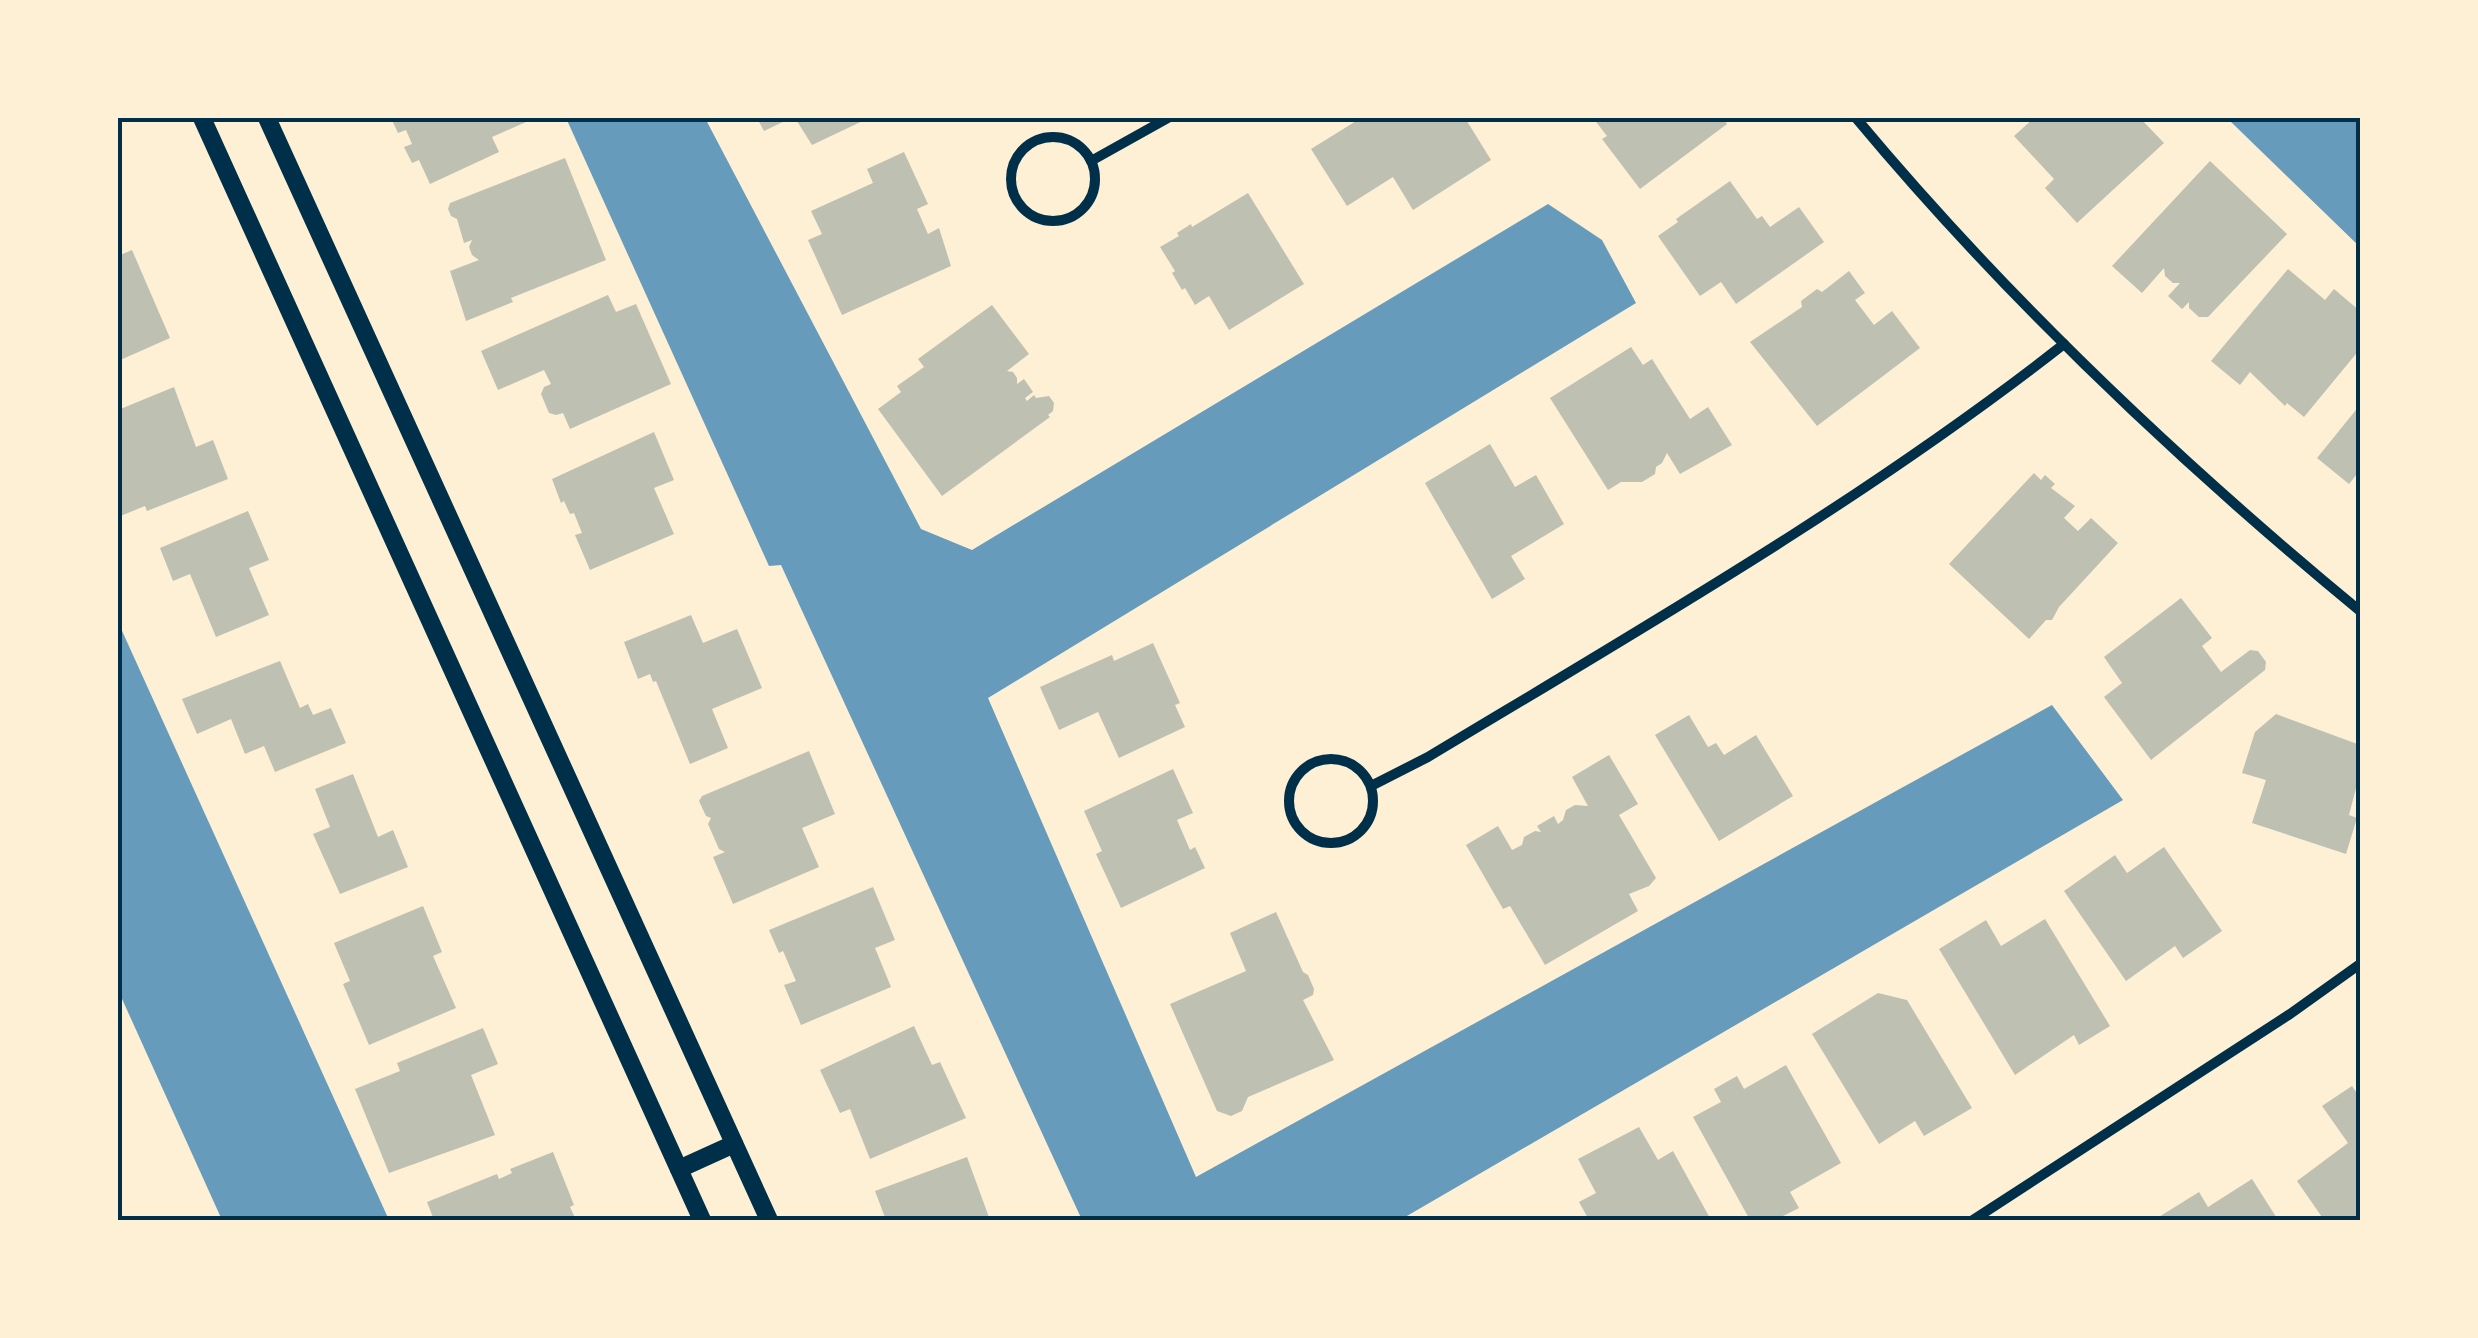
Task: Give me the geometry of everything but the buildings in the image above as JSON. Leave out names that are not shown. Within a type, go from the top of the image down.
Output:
[{"type":"street","points":[[202,118],[702,1220]]},
{"type":"street","points":[[267,118],[769,1220]]},
{"type":"street","points":[[1090,161],[1168,118]]},
{"type":"street","points":[[1856,118],[2103,386],[2248,518],[2360,610]]},
{"type":"street","points":[[1046,137],[1067,139],[1080,146],[1090,161],[1095,182],[1091,196],[1081,210],[1068,218],[1043,220],[1030,214],[1014,194],[1014,164],[1020,151],[1033,142],[1046,137]]},
{"type":"street","points":[[1371,786],[1444,748],[1856,494],[1986,406],[2064,344]]},
{"type":"street","points":[[1340,759],[1353,764],[1371,786],[1372,815],[1365,827],[1346,840],[1332,844],[1310,838],[1294,821],[1289,802],[1291,787],[1308,765],[1340,759]]},
{"type":"street","points":[[1973,1220],[2290,1014],[2360,964]]},
{"type":"street","points":[[678,1169],[734,1144]]},
{"type":"water","points":[[566,118],[705,118],[921,529],[972,550],[1548,204],[1602,240],[1636,303],[988,698],[1196,1177],[2052,705],[2123,800],[1400,1220],[1082,1220],[781,565],[769,566]]},
{"type":"water","points":[[2360,118],[2360,247],[2228,119]]},
{"type":"water","points":[[118,622],[389,1220],[222,1220],[118,990]]}]
